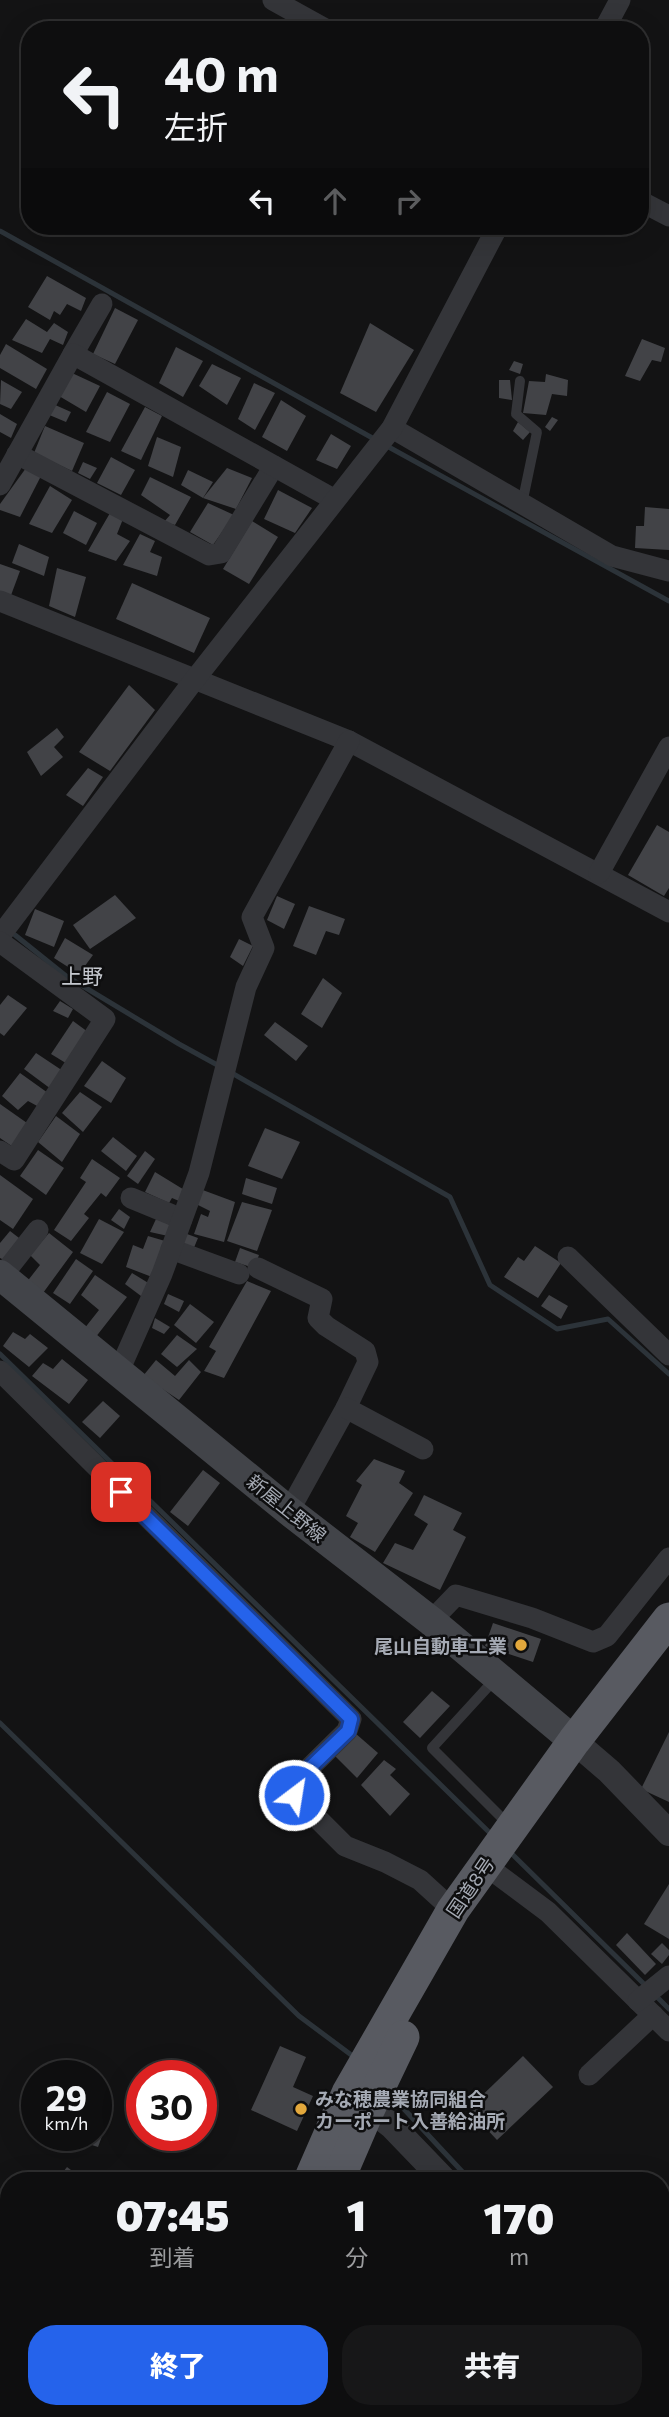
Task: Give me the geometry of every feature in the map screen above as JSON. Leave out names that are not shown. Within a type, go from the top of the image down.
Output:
[{"type":"highway","name":"国道8号","points":[[340,2172],[358,2101],[453,1910],[493,1871],[669,1619]]},
{"type":"highway","name":"国道8号","points":[[315,2172],[358,2101],[400,2042],[467,1923],[511,1827],[669,1654]]},
{"type":"main road","name":"新屋上野線","points":[[1,1276],[289,1511],[431,1622],[581,1748]]},
{"type":"street","points":[[272,0],[310,21]]},
{"type":"street","points":[[609,21],[620,0]]},
{"type":"street","points":[[649,206],[669,216]]},
{"type":"street","points":[[0,936],[195,679],[392,428],[493,235]]},
{"type":"street","points":[[0,485],[102,304]]},
{"type":"street","points":[[73,354],[335,500]]},
{"type":"street","points":[[392,428],[612,556],[669,570]]},
{"type":"street","points":[[16,454],[209,555],[221,553],[274,466]]},
{"type":"street","points":[[0,601],[349,741],[669,912]]},
{"type":"street","points":[[119,1371],[171,1249],[199,1173],[246,987],[264,947],[252,917],[349,741]]},
{"type":"street","points":[[599,873],[669,747]]},
{"type":"street","points":[[0,942],[105,1019],[14,1160],[0,1151]]},
{"type":"street","points":[[131,1198],[182,1219]]},
{"type":"street","points":[[1,1276],[38,1230]]},
{"type":"street","points":[[171,1249],[249,1271],[322,1299],[318,1318],[365,1351],[368,1362],[346,1408],[289,1511]]},
{"type":"street","points":[[568,1257],[669,1355]]},
{"type":"street","points":[[0,1371],[351,1719],[348,1731],[294,1783],[294,1795],[345,1846],[420,1880],[453,1910]]},
{"type":"street","points":[[346,1408],[423,1450]]},
{"type":"street","points":[[431,1622],[456,1595],[532,1618],[593,1642],[607,1636],[669,1558]]},
{"type":"street","points":[[581,1748],[609,1771],[669,1833]]},
{"type":"street","points":[[493,1871],[548,1912],[669,2031]]},
{"type":"street","points":[[589,2075],[669,1976]]},
{"type":"street","points":[[358,2101],[392,2126],[435,2172]]},
{"type":"lane","points":[[520,381],[516,414],[537,432],[522,504]]},
{"type":"lane","points":[[497,1677],[432,1748],[511,1827]]},
{"type":"building","points":[[47,276],[86,298],[81,311],[67,304],[60,315],[54,311],[50,320],[28,307]]},
{"type":"building","points":[[115,308],[138,320],[115,364],[93,354]]},
{"type":"building","points":[[26,319],[47,332],[54,323],[68,332],[63,345],[50,339],[42,353],[12,340]]},
{"type":"building","points":[[370,323],[414,350],[376,412],[340,393]]},
{"type":"building","points":[[642,339],[665,348],[661,362],[652,360],[640,381],[625,376]]},
{"type":"building","points":[[6,344],[47,369],[36,389],[0,368],[0,355]]},
{"type":"building","points":[[176,347],[203,361],[183,397],[159,383]]},
{"type":"building","points":[[514,361],[523,364],[520,374],[509,370]]},
{"type":"building","points":[[212,364],[241,378],[227,405],[199,386]]},
{"type":"building","points":[[72,373],[100,386],[86,412],[59,396]]},
{"type":"building","points":[[546,374],[568,380],[567,396],[552,394],[546,415],[523,413],[529,381],[545,382]]},
{"type":"building","points":[[1,380],[22,392],[11,409],[0,404]]},
{"type":"building","points":[[499,380],[510,380],[512,400],[499,398]]},
{"type":"building","points":[[254,383],[275,393],[255,430],[238,419]]},
{"type":"building","points":[[107,392],[130,404],[110,442],[86,432]]},
{"type":"building","points":[[281,400],[306,416],[287,451],[262,437]]},
{"type":"building","points":[[53,404],[71,412],[66,422],[47,414]]},
{"type":"building","points":[[145,407],[162,416],[141,460],[121,451]]},
{"type":"building","points":[[0,414],[17,424],[11,438],[0,432]]},
{"type":"building","points":[[552,417],[558,420],[550,431],[545,427]]},
{"type":"building","points":[[518,422],[530,432],[523,440],[513,431]]},
{"type":"building","points":[[45,426],[84,443],[72,471],[34,453]]},
{"type":"building","points":[[331,434],[351,446],[337,469],[316,460]]},
{"type":"building","points":[[157,437],[181,447],[173,477],[148,466]]},
{"type":"building","points":[[111,457],[135,470],[121,495],[97,483]]},
{"type":"building","points":[[83,462],[97,468],[90,479],[78,473]]},
{"type":"building","points":[[26,468],[41,476],[20,517],[0,510],[0,504]]},
{"type":"building","points":[[227,468],[252,478],[236,509],[203,498]]},
{"type":"building","points":[[188,470],[213,482],[203,498],[181,485]]},
{"type":"building","points":[[150,477],[191,497],[175,525],[164,522],[170,515],[141,495]]},
{"type":"building","points":[[50,486],[72,500],[52,533],[29,524]]},
{"type":"building","points":[[278,490],[312,508],[295,533],[264,519]]},
{"type":"building","points":[[208,503],[234,515],[213,545],[190,532]]},
{"type":"building","points":[[645,507],[669,509],[669,550],[635,548],[636,526],[644,526]]},
{"type":"building","points":[[74,511],[97,523],[86,545],[63,533]]},
{"type":"building","points":[[110,513],[123,519],[117,534],[130,541],[116,561],[88,551]]},
{"type":"building","points":[[252,521],[278,537],[249,584],[223,569]]},
{"type":"building","points":[[140,534],[155,541],[150,552],[162,557],[157,576],[123,565]]},
{"type":"building","points":[[19,544],[49,557],[44,576],[12,563]]},
{"type":"building","points":[[0,564],[20,571],[10,598],[0,594]]},
{"type":"building","points":[[57,568],[86,577],[75,617],[49,606]]},
{"type":"building","points":[[132,583],[210,618],[194,653],[116,619]]},
{"type":"building","points":[[129,685],[155,710],[110,771],[79,752]]},
{"type":"building","points":[[57,728],[64,737],[54,747],[63,757],[41,776],[27,752]]},
{"type":"building","points":[[88,768],[103,777],[83,806],[66,795]]},
{"type":"building","points":[[657,825],[669,832],[669,888],[664,896],[628,875]]},
{"type":"building","points":[[115,895],[136,918],[90,949],[73,925]]},
{"type":"building","points":[[277,896],[295,904],[284,929],[267,920]]},
{"type":"building","points":[[309,906],[345,919],[339,935],[326,931],[316,955],[293,946]]},
{"type":"building","points":[[35,909],[64,921],[54,947],[25,935]]},
{"type":"building","points":[[65,938],[93,955],[79,974],[54,958]]},
{"type":"building","points":[[239,939],[253,946],[243,966],[230,957]]},
{"type":"building","points":[[323,978],[342,993],[322,1028],[301,1014]]},
{"type":"building","points":[[8,995],[27,1008],[4,1036],[0,1033],[0,1005]]},
{"type":"building","points":[[60,1001],[73,1009],[68,1018],[53,1011]]},
{"type":"building","points":[[73,1021],[88,1032],[69,1065],[51,1054]]},
{"type":"building","points":[[275,1022],[308,1046],[296,1061],[264,1035]]},
{"type":"building","points":[[36,1053],[63,1071],[51,1089],[24,1069]]},
{"type":"building","points":[[102,1061],[126,1078],[111,1103],[84,1086]]},
{"type":"building","points":[[20,1073],[48,1093],[39,1107],[28,1101],[18,1110],[2,1096]]},
{"type":"building","points":[[80,1092],[102,1107],[83,1132],[62,1113]]},
{"type":"building","points":[[0,1104],[27,1123],[13,1147],[0,1138]]},
{"type":"building","points":[[56,1116],[80,1134],[62,1162],[38,1142]]},
{"type":"building","points":[[265,1128],[300,1142],[282,1179],[248,1166]]},
{"type":"building","points":[[113,1137],[137,1156],[126,1171],[101,1151]]},
{"type":"building","points":[[38,1150],[64,1168],[46,1195],[20,1176]]},
{"type":"building","points":[[145,1151],[155,1159],[138,1184],[127,1176]]},
{"type":"building","points":[[92,1159],[120,1178],[106,1197],[101,1193],[84,1214],[89,1218],[71,1241],[54,1230],[86,1182],[80,1178]]},
{"type":"building","points":[[155,1172],[186,1191],[179,1201],[172,1198],[169,1203],[145,1192]]},
{"type":"building","points":[[0,1175],[33,1199],[13,1229],[0,1220]]},
{"type":"building","points":[[246,1178],[277,1188],[272,1204],[242,1194]]},
{"type":"building","points":[[200,1189],[235,1202],[224,1242],[194,1234],[201,1214],[208,1217],[210,1211],[196,1204]]},
{"type":"building","points":[[242,1202],[272,1210],[257,1251],[227,1241]]},
{"type":"building","points":[[119,1209],[130,1217],[124,1229],[111,1220]]},
{"type":"building","points":[[99,1219],[124,1232],[102,1264],[80,1253]]},
{"type":"building","points":[[156,1219],[171,1225],[168,1236],[150,1232]]},
{"type":"building","points":[[10,1231],[23,1241],[6,1261],[0,1258],[0,1243]]},
{"type":"building","points":[[49,1233],[73,1252],[43,1293],[26,1283],[40,1265],[30,1255]]},
{"type":"building","points":[[187,1234],[198,1238],[193,1250],[182,1245]]},
{"type":"building","points":[[148,1236],[165,1241],[152,1277],[126,1267],[133,1245],[143,1249]]},
{"type":"building","points":[[535,1246],[561,1263],[538,1298],[504,1277],[518,1257],[524,1261]]},
{"type":"building","points":[[240,1248],[259,1255],[254,1268],[235,1262]]},
{"type":"building","points":[[76,1259],[93,1271],[70,1304],[53,1293]]},
{"type":"building","points":[[132,1273],[150,1284],[145,1299],[125,1284]]},
{"type":"building","points":[[95,1275],[127,1297],[95,1338],[84,1329],[99,1310],[81,1295]]},
{"type":"building","points":[[247,1281],[271,1291],[224,1378],[204,1371],[216,1351],[209,1347]]},
{"type":"building","points":[[168,1294],[184,1301],[179,1312],[164,1304]]},
{"type":"building","points":[[549,1295],[568,1306],[561,1319],[541,1306]]},
{"type":"building","points":[[190,1304],[214,1322],[196,1343],[174,1325]]},
{"type":"building","points":[[155,1318],[170,1327],[164,1334],[152,1328]]},
{"type":"building","points":[[13,1332],[25,1339],[30,1334],[48,1348],[29,1367],[3,1346]]},
{"type":"building","points":[[177,1335],[197,1349],[177,1367],[161,1354]]},
{"type":"building","points":[[62,1359],[88,1380],[69,1404],[32,1376],[43,1363],[53,1369]]},
{"type":"building","points":[[156,1360],[175,1376],[189,1360],[201,1372],[179,1400],[143,1376]]},
{"type":"building","points":[[103,1401],[120,1416],[100,1438],[82,1422]]},
{"type":"building","points":[[374,1459],[405,1471],[399,1483],[413,1493],[375,1552],[350,1537],[358,1523],[346,1516],[362,1485],[356,1481]]},
{"type":"building","points":[[203,1470],[220,1483],[188,1526],[170,1512]]},
{"type":"building","points":[[424,1495],[462,1513],[453,1530],[466,1537],[440,1590],[383,1563],[395,1543],[413,1550],[428,1524],[414,1515]]},
{"type":"building","points":[[493,1623],[541,1639],[533,1662],[485,1646]]},
{"type":"building","points":[[432,1691],[450,1706],[420,1738],[403,1722]]},
{"type":"building","points":[[669,1732],[669,1802],[641,1789]]},
{"type":"building","points":[[355,1733],[378,1753],[357,1778],[334,1755]]},
{"type":"building","points":[[384,1760],[396,1769],[390,1775],[410,1794],[390,1816],[361,1785]]},
{"type":"building","points":[[669,1884],[669,1939],[644,1924]]},
{"type":"building","points":[[627,1933],[656,1964],[645,1975],[616,1945]]},
{"type":"building","points":[[662,1943],[669,1950],[669,1955],[662,1964],[651,1954]]},
{"type":"building","points":[[280,2046],[306,2057],[293,2087],[313,2096],[297,2131],[251,2110]]},
{"type":"building","points":[[523,2056],[553,2087],[497,2140],[468,2109]]},
{"type":"waterway","points":[[0,231],[376,440]]},
{"type":"waterway","points":[[385,445],[669,601]]},
{"type":"waterway","points":[[15,935],[66,976],[221,1067]]},
{"type":"waterway","points":[[230,1072],[450,1197],[490,1285],[557,1329],[608,1319],[669,1374]]},
{"type":"waterway","points":[[0,1354],[493,1836]]},
{"type":"waterway","points":[[0,1723],[299,2016],[354,2057]]},
{"type":"waterway","points":[[508,1850],[648,1988]]},
{"type":"waterway","points":[[655,1995],[669,2009]]},
{"type":"waterway","points":[[390,2094],[463,2172]]},
{"type":"place","name":"尾山自動車工業","points":[[521,1645]]},
{"type":"place","name":"みな穂農業協同組合 カーポート入善給油所","points":[[301,2109]]},
{"type":"district","name":"上野","points":[[82,975]]},
{"type":"route","points":[[121,1492],[351,1719],[348,1731],[294,1783],[294,1795]]}]
